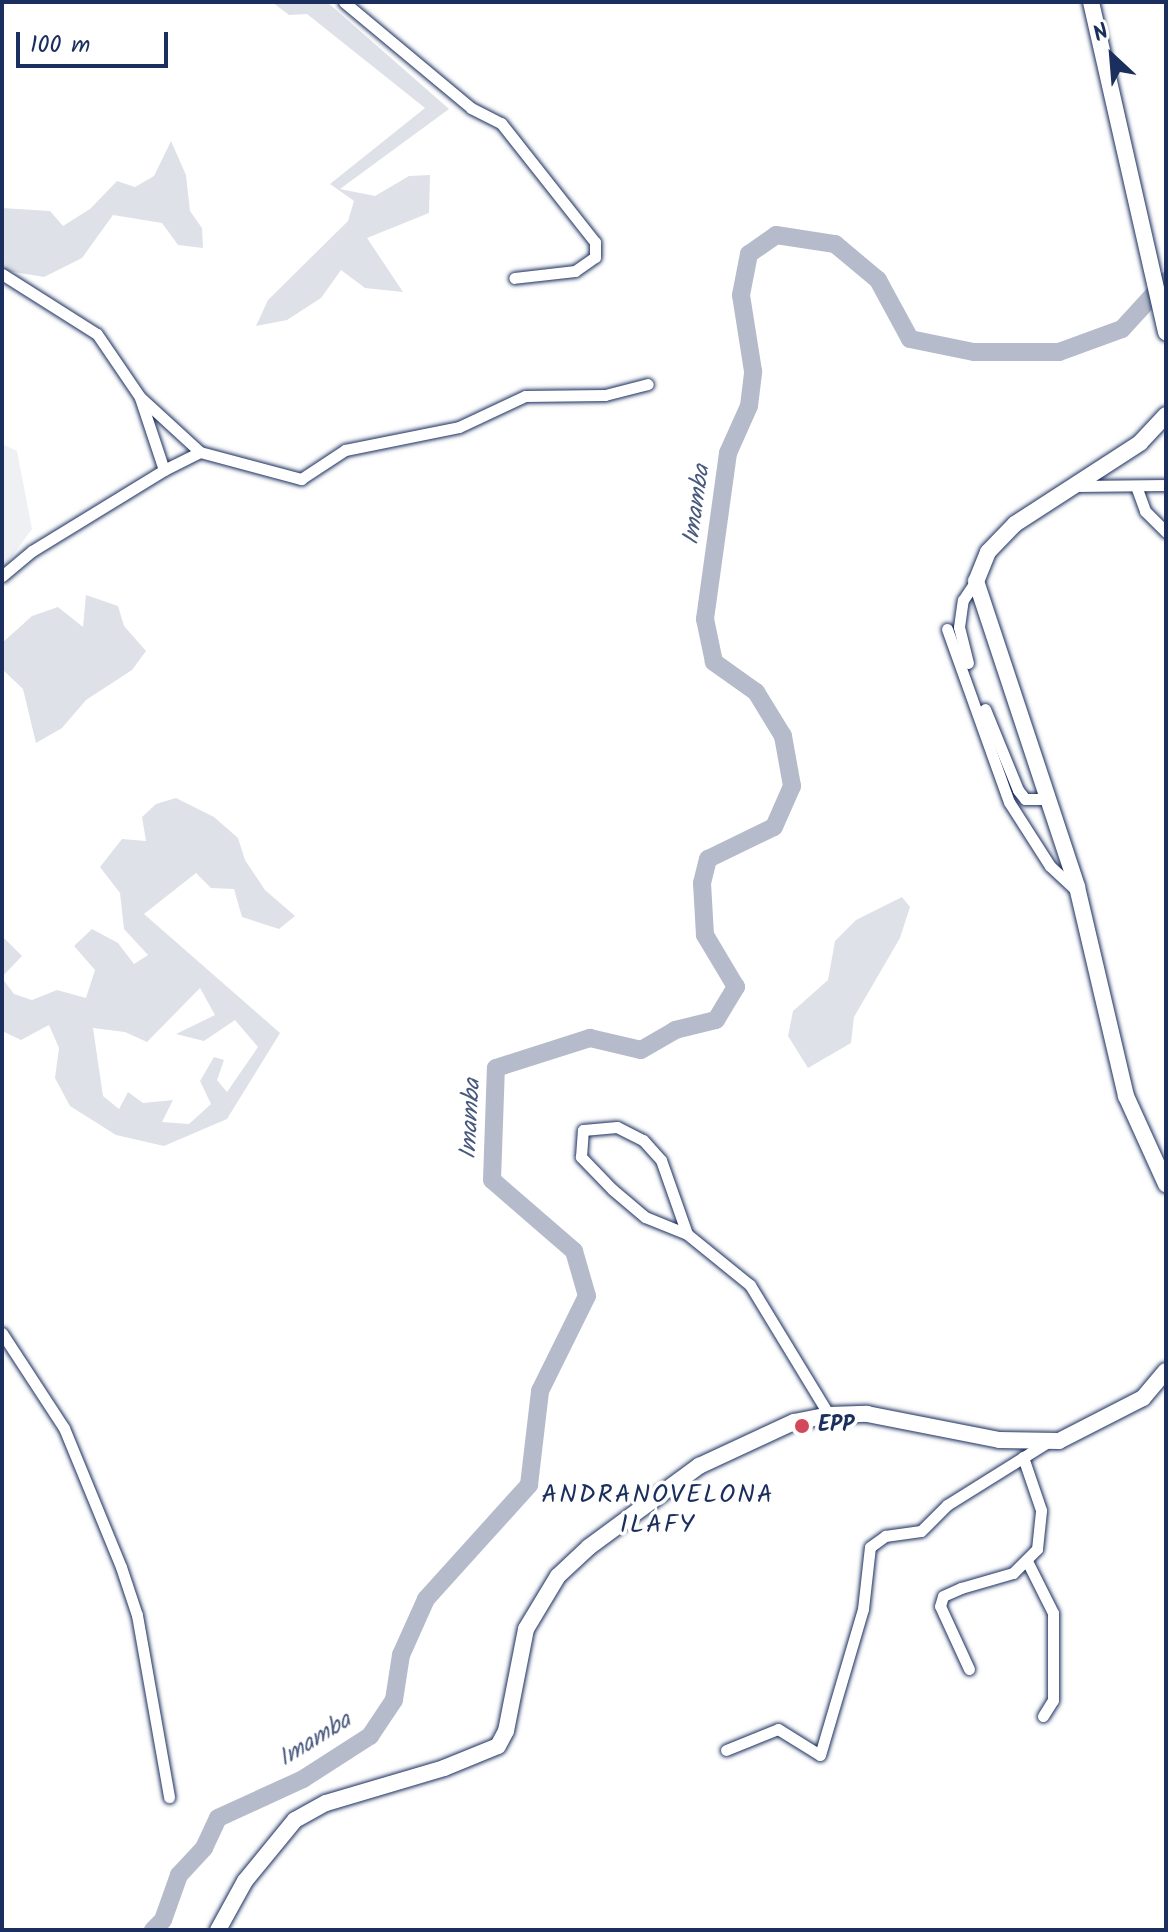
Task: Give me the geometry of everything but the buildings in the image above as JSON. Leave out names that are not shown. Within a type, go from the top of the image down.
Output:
[{"type":"street","points":[[344,2],[471,108],[501,123],[595,242],[595,257],[575,271],[514,278]]},
{"type":"street","points":[[1091,2],[1165,327]]},
{"type":"street","points":[[2,274],[97,334],[140,397],[200,452],[301,479],[345,450],[459,427],[525,396],[605,395],[648,384]]},
{"type":"street","points":[[140,397],[164,470]]},
{"type":"street","points":[[1047,799],[1025,799],[1008,773],[965,655],[959,627],[963,600],[976,581],[988,552],[1015,524],[1140,443],[1166,415]]},
{"type":"street","points":[[2,576],[32,551],[164,470],[200,452]]},
{"type":"street","points":[[1075,486],[1166,485]]},
{"type":"street","points":[[1136,486],[1145,511],[1166,532]]},
{"type":"street","points":[[976,581],[1079,893],[1126,1096],[1166,1184]]},
{"type":"street","points":[[947,629],[1009,802],[1050,866],[1079,893]]},
{"type":"street","points":[[687,1234],[661,1160],[643,1140],[617,1127],[583,1130],[581,1157],[612,1189],[645,1217],[687,1234],[750,1285],[829,1415]]},
{"type":"street","points":[[2,1333],[64,1428],[121,1567],[137,1615],[169,1797]]},
{"type":"street","points":[[218,1930],[245,1881],[295,1820],[326,1803],[444,1768],[498,1746],[506,1731],[526,1629],[558,1576],[589,1547],[699,1466],[794,1422],[829,1415],[867,1414],[999,1440],[1059,1441],[1143,1398],[1166,1371]]},
{"type":"street","points":[[726,1750],[778,1729],[820,1755],[863,1609],[870,1547],[885,1536],[921,1531],[947,1505],[1049,1441]]},
{"type":"street","points":[[969,1669],[940,1606],[943,1596],[1028,1563],[1037,1549],[1041,1510],[1023,1457]]},
{"type":"street","points":[[1028,1563],[1053,1613],[1053,1700],[1043,1716]]},
{"type":"shaded area","points":[[272,2],[327,2],[449,109],[340,189],[375,196],[409,176],[430,175],[429,213],[367,238],[403,292],[365,288],[341,270],[321,298],[287,320],[256,326],[268,300],[348,221],[354,201],[330,184],[425,108],[307,14],[289,15]]},
{"type":"shaded area","points":[[171,141],[186,175],[190,211],[202,228],[203,248],[178,245],[162,223],[113,215],[82,258],[44,277],[2,270],[2,208],[50,211],[63,226],[90,209],[117,181],[135,187],[154,176]]},
{"type":"shaded area","points":[[2,444],[17,451],[32,529],[2,570]]},
{"type":"shaded area","points":[[86,595],[118,606],[124,626],[146,651],[132,670],[86,700],[62,728],[36,743],[23,689],[2,669],[2,643],[32,616],[58,607],[83,627]]},
{"type":"shaded area","points":[[176,798],[214,817],[238,838],[245,860],[265,890],[295,916],[279,929],[242,917],[234,889],[211,888],[196,873],[144,914],[280,1033],[227,1119],[164,1146],[116,1135],[70,1106],[55,1078],[59,1048],[49,1025],[21,1040],[2,1031],[2,978],[14,994],[32,1000],[57,990],[86,998],[95,970],[74,946],[92,929],[118,943],[134,964],[148,955],[124,929],[120,893],[100,867],[122,839],[146,841],[142,817],[156,804]],"holes":[[[200,988],[215,1015],[176,1034],[204,1041],[235,1020],[258,1047],[227,1092],[217,1080],[224,1060],[214,1057],[200,1081],[211,1104],[189,1124],[162,1122],[173,1100],[143,1103],[128,1092],[119,1109],[103,1096],[93,1028],[125,1032],[147,1042]]]},
{"type":"shaded area","points":[[902,897],[910,907],[900,938],[854,1017],[851,1043],[808,1068],[788,1036],[793,1011],[828,980],[835,941],[856,920]]},
{"type":"shaded area","points":[[2,936],[22,956],[2,977]]},
{"type":"waterway","name":"Imamba","points":[[153,1930],[163,1920],[179,1875],[204,1848],[218,1818],[303,1779],[370,1736],[394,1700],[401,1655],[426,1599],[529,1485],[540,1391],[587,1296],[574,1251],[492,1180],[496,1068],[590,1038],[641,1050],[675,1030],[716,1020],[736,987],[705,935],[702,883],[708,859],[774,827],[792,786],[783,736],[756,692],[714,662],[705,619],[728,453],[749,406],[753,371],[741,295],[749,254],[776,235],[835,244],[878,280],[910,339],[974,352],[1059,352],[1122,329],[1166,281]]},
{"type":"place","name":"EPP","points":[[802,1426]]},
{"type":"district","name":"ANDRANOVELONA ILAFY","points":[[658,1511]]}]
